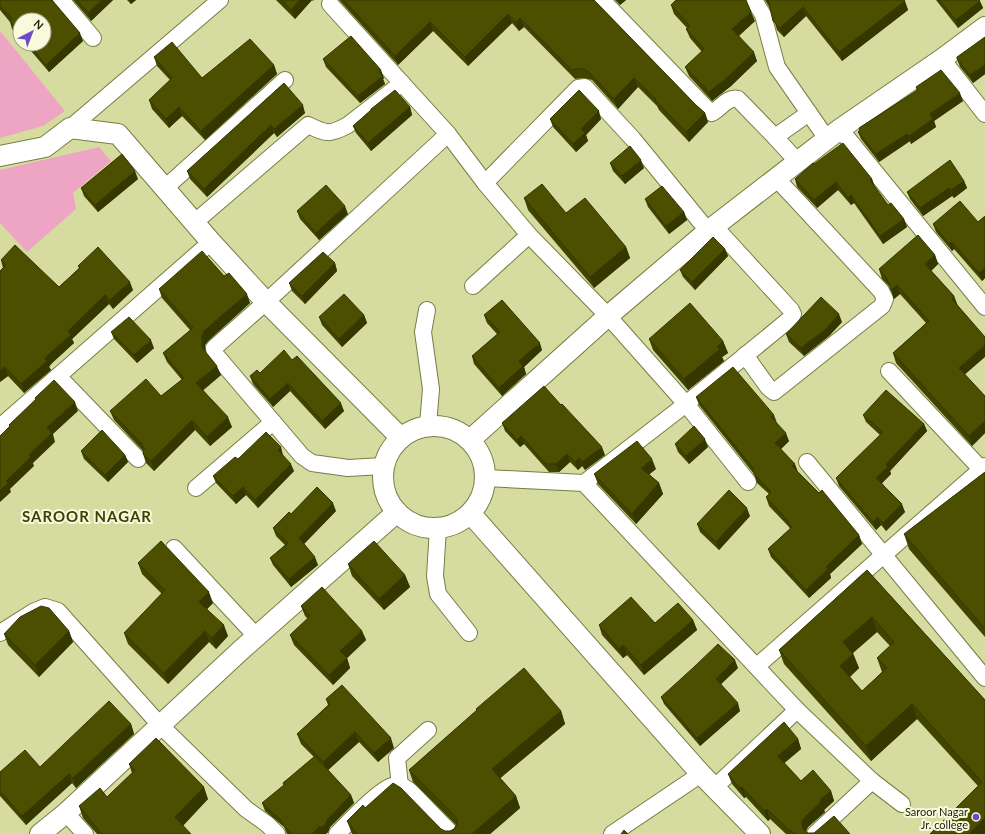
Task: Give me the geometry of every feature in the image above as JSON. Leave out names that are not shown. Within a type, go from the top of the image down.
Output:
[{"type":"street","points":[[61,0],[93,38]]},
{"type":"street","points":[[0,156],[44,147],[70,128],[220,0]]},
{"type":"street","points":[[602,0],[712,113],[718,110],[729,100],[733,98],[738,100],[797,161]]},
{"type":"street","points":[[754,0],[762,15],[777,67],[809,114],[834,134],[984,304]]},
{"type":"street","points":[[330,4],[448,134],[485,183],[529,235],[608,316],[686,404],[748,482]]},
{"type":"street","points":[[470,440],[608,316],[711,228],[797,161],[985,27]]},
{"type":"street","points":[[942,59],[985,114]]},
{"type":"street","points":[[165,188],[285,80]]},
{"type":"street","points":[[195,222],[308,126],[319,131],[330,133],[338,130],[348,125],[402,83]]},
{"type":"street","points":[[485,183],[578,88],[585,87],[711,228],[791,310],[793,314],[791,318],[686,404],[584,483],[486,478]]},
{"type":"street","points":[[775,137],[809,114]]},
{"type":"street","points":[[70,128],[118,134],[211,242],[266,302],[401,438]]},
{"type":"street","points":[[384,466],[348,468],[312,463],[302,456],[215,354],[214,348],[448,134]]},
{"type":"street","points":[[745,355],[768,387],[774,392],[882,306],[885,299],[882,291],[776,178]]},
{"type":"street","points":[[473,286],[529,235]]},
{"type":"street","points":[[0,427],[211,242]]},
{"type":"street","points":[[427,310],[423,332],[431,389],[428,426]]},
{"type":"street","points":[[756,666],[983,468],[889,371]]},
{"type":"street","points":[[58,376],[138,459]]},
{"type":"street","points":[[196,488],[273,422]]},
{"type":"street","points":[[428,426],[443,426],[458,431],[470,440],[480,452],[486,468],[486,478],[471,514],[458,523],[442,528],[426,528],[410,522],[397,512],[386,493],[384,466],[390,451],[401,438],[413,430],[428,426]]},
{"type":"street","points":[[807,462],[985,678]]},
{"type":"street","points":[[584,483],[797,710],[872,780],[902,804]]},
{"type":"street","points":[[40,834],[66,813],[160,724],[397,512]]},
{"type":"street","points":[[471,514],[707,781],[760,834]]},
{"type":"street","points":[[438,528],[435,576],[438,594],[469,633]]},
{"type":"street","points":[[174,548],[257,636]]},
{"type":"street","points":[[0,633],[33,612],[45,607],[58,611],[160,724],[246,809],[267,824],[276,834]]},
{"type":"street","points":[[612,834],[707,781],[797,710]]},
{"type":"street","points":[[400,786],[397,758],[428,730]]},
{"type":"street","points":[[815,834],[872,780]]},
{"type":"street","points":[[337,834],[383,790],[394,784],[406,788],[412,793],[452,834]]},
{"type":"street","points":[[66,813],[85,834]]},
{"type":"shaded area","points":[[0,31],[12,46],[12,52],[17,52],[65,111],[43,126],[0,138]]},
{"type":"shaded area","points":[[99,147],[111,161],[73,193],[76,209],[27,252],[0,223],[0,170]]},
{"type":"building","points":[[0,0],[52,0],[80,33],[46,65],[35,52],[52,52],[52,12],[12,12],[12,19],[0,6]]},
{"type":"building","points":[[77,0],[102,0],[88,13]]},
{"type":"building","points":[[282,0],[300,0],[291,10]]},
{"type":"building","points":[[344,0],[594,0],[705,113],[686,132],[655,100],[656,99],[634,78],[614,99],[588,71],[581,68],[572,70],[520,18],[516,22],[508,14],[465,57],[430,22],[395,56]]},
{"type":"building","points":[[676,0],[746,0],[751,12],[732,29],[754,52],[728,77],[709,92],[685,67],[704,49],[686,29],[690,26],[671,5]]},
{"type":"building","points":[[767,0],[905,1],[839,52],[803,7],[780,28],[773,21]]},
{"type":"building","points":[[939,0],[979,0],[980,1],[956,20]]},
{"type":"building","points":[[351,36],[381,70],[379,72],[383,76],[358,96],[323,59]]},
{"type":"building","points":[[985,37],[985,65],[970,75],[957,57]]},
{"type":"building","points":[[250,39],[274,65],[201,131],[179,107],[166,119],[149,100],[172,78],[154,57],[172,42],[202,78]]},
{"type":"building","points":[[941,70],[960,93],[930,114],[933,119],[909,136],[907,134],[876,154],[858,132],[860,130],[859,128],[918,90],[916,87]]},
{"type":"building","points":[[284,83],[303,105],[274,129],[271,125],[204,189],[187,171]]},
{"type":"building","points":[[395,90],[410,107],[368,143],[353,126]]},
{"type":"building","points":[[579,90],[599,111],[581,129],[585,133],[573,144],[550,119]]},
{"type":"building","points":[[843,143],[872,179],[870,180],[888,205],[891,203],[904,219],[880,236],[851,195],[848,198],[836,182],[814,200],[795,179],[813,163],[814,164]]},
{"type":"building","points":[[630,146],[641,160],[622,176],[610,163]]},
{"type":"building","points":[[122,154],[135,171],[95,205],[81,188]]},
{"type":"building","points":[[950,160],[964,181],[951,190],[949,188],[920,208],[907,192]]},
{"type":"building","points":[[542,184],[566,213],[585,198],[626,247],[590,277],[524,198]]},
{"type":"building","points":[[326,185],[345,206],[316,233],[297,211]]},
{"type":"building","points":[[662,186],[684,212],[666,226],[645,199]]},
{"type":"building","points":[[960,201],[978,222],[985,216],[985,268],[979,273],[952,242],[949,244],[933,224]]},
{"type":"building","points":[[918,235],[935,255],[925,264],[954,296],[952,299],[985,337],[985,345],[959,368],[985,396],[985,421],[969,436],[893,353],[929,321],[897,285],[891,290],[886,277],[879,269]]},
{"type":"building","points":[[713,237],[725,249],[692,282],[680,270]]},
{"type":"building","points":[[15,245],[59,287],[80,268],[78,266],[98,247],[130,282],[110,300],[105,295],[68,331],[71,335],[48,355],[45,359],[47,361],[21,384],[5,367],[0,371],[0,271],[6,265],[1,260]]},
{"type":"building","points":[[202,251],[224,276],[229,273],[247,294],[204,331],[202,336],[202,346],[204,350],[217,366],[196,383],[228,417],[207,437],[192,420],[151,461],[143,454],[144,448],[141,443],[110,411],[146,379],[161,396],[184,378],[163,353],[193,328],[159,289]]},
{"type":"building","points":[[323,252],[335,263],[302,296],[289,283]]},
{"type":"building","points":[[344,294],[364,315],[339,339],[319,317]]},
{"type":"building","points":[[821,297],[839,314],[826,329],[801,348],[786,334]]},
{"type":"building","points":[[502,300],[540,343],[519,361],[523,366],[499,388],[472,356],[500,332],[484,315]]},
{"type":"building","points":[[690,303],[723,341],[717,347],[720,349],[684,379],[649,339]]},
{"type":"building","points":[[129,317],[151,340],[134,355],[111,332]]},
{"type":"building","points":[[284,350],[292,360],[297,356],[341,403],[322,421],[288,383],[270,399],[250,376],[257,370],[260,373]]},
{"type":"building","points":[[733,367],[774,415],[771,417],[786,433],[775,443],[795,464],[792,466],[819,493],[822,490],[859,535],[826,567],[828,569],[806,590],[768,549],[792,527],[766,497],[771,492],[754,474],[753,468],[696,397]]},
{"type":"building","points":[[54,380],[75,402],[47,427],[52,433],[29,455],[31,457],[6,481],[8,483],[0,491],[0,436]]},
{"type":"building","points":[[544,386],[602,447],[582,462],[579,458],[575,462],[567,454],[556,464],[546,464],[521,436],[517,440],[502,423]]},
{"type":"building","points":[[886,390],[924,424],[886,464],[888,467],[876,478],[902,504],[883,523],[878,517],[873,522],[836,478],[883,432],[863,415]]},
{"type":"building","points":[[694,426],[705,439],[686,456],[675,444]]},
{"type":"building","points":[[102,430],[125,455],[105,475],[81,451]]},
{"type":"building","points":[[266,432],[281,447],[278,450],[291,464],[255,500],[243,487],[233,496],[213,476],[235,457],[238,459]]},
{"type":"building","points":[[637,441],[652,459],[641,468],[659,483],[632,514],[594,474]]},
{"type":"building","points":[[985,472],[985,629],[904,534]]},
{"type":"building","points":[[317,487],[333,503],[299,538],[315,557],[289,579],[270,558],[288,543],[273,528],[289,512],[291,514]]},
{"type":"building","points":[[729,490],[747,508],[716,542],[697,524]]},
{"type":"building","points":[[161,541],[209,592],[199,602],[224,625],[212,638],[205,631],[164,673],[124,633],[165,590],[138,563]]},
{"type":"building","points":[[374,541],[405,575],[379,599],[348,564]]},
{"type":"building","points":[[867,570],[985,700],[985,818],[969,834],[930,834],[982,782],[912,704],[866,746],[779,650]],"holes":[[[872,617],[894,642],[877,658],[887,668],[862,691],[840,666],[853,654],[843,642]]]},
{"type":"building","points":[[322,587],[362,631],[340,651],[347,658],[329,675],[290,635],[310,616],[301,606]]},
{"type":"building","points":[[631,597],[655,623],[678,603],[693,620],[641,665],[623,645],[619,649],[599,625]]},
{"type":"building","points":[[41,606],[49,608],[69,631],[35,665],[4,634],[20,617]]},
{"type":"building","points":[[718,644],[735,660],[716,679],[738,703],[697,738],[661,697]]},
{"type":"building","points":[[524,668],[561,711],[492,769],[516,796],[472,834],[357,834],[347,821],[363,805],[365,808],[393,783],[401,788],[441,829],[450,831],[454,829],[457,824],[457,819],[454,815],[409,770]]},
{"type":"building","points":[[342,685],[391,738],[374,753],[355,732],[323,762],[297,734],[330,704],[326,699]]},
{"type":"building","points":[[109,701],[131,724],[73,778],[69,774],[22,816],[0,791],[0,772],[25,750],[40,767]]},
{"type":"building","points":[[784,722],[798,739],[778,756],[801,781],[813,770],[831,791],[820,800],[821,802],[802,821],[804,830],[808,833],[814,833],[834,816],[850,834],[794,834],[767,809],[764,811],[728,774]]},
{"type":"building","points":[[156,738],[204,787],[175,817],[191,834],[102,834],[79,806],[100,788],[107,797],[135,770],[129,764]]},
{"type":"building","points":[[315,756],[351,795],[327,820],[325,825],[321,828],[320,826],[312,834],[292,834],[283,825],[281,820],[262,803]]},
{"type":"building","points":[[624,830],[628,834],[621,834]]},
{"type":"place","name":"Saroor Nagar Jr. college","points":[[976,817]]},
{"type":"district","name":"SAROOR NAGAR","points":[[87,516]]}]
